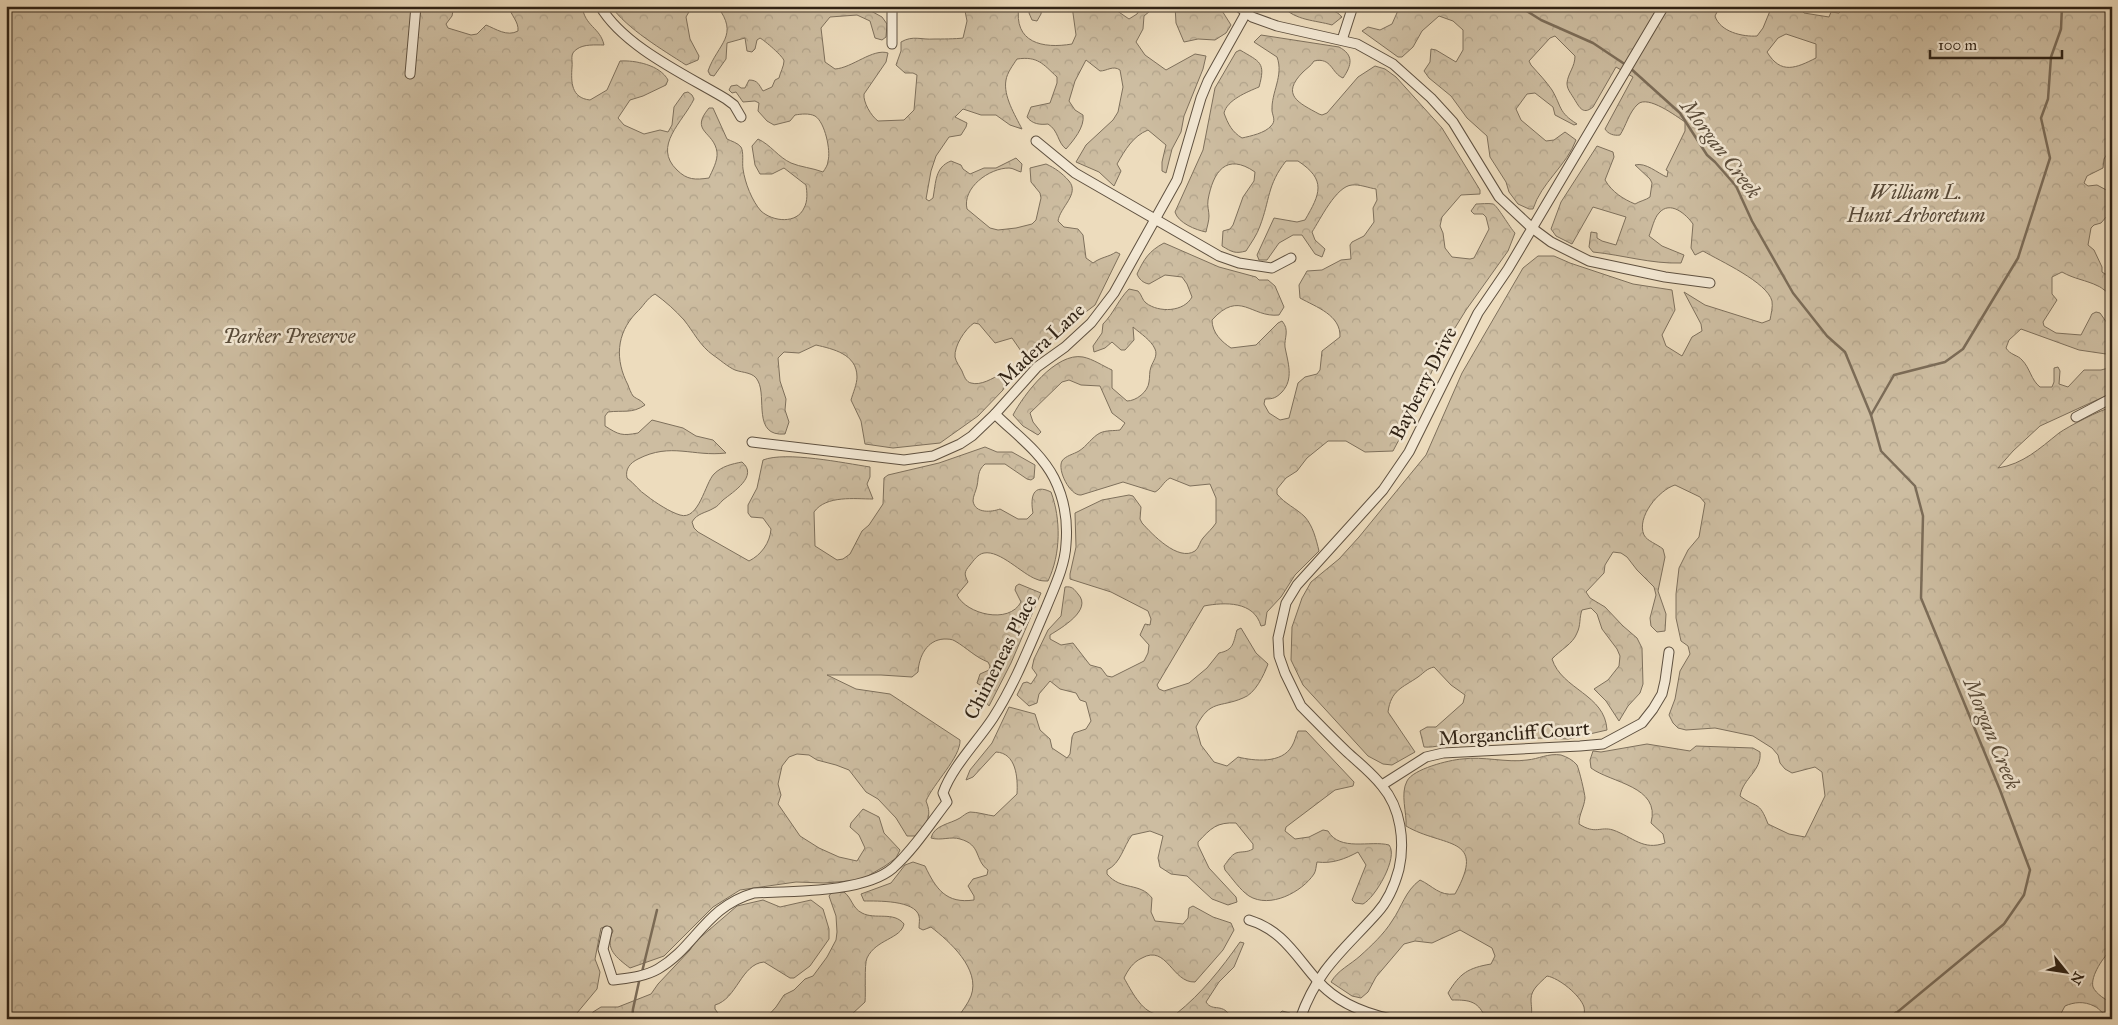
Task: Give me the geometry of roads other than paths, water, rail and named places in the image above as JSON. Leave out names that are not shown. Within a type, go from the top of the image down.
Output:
[{"type":"street","points":[[410,74],[416,6]]},
{"type":"street","points":[[600,6],[614,24],[638,46],[726,99],[734,105],[741,117]]},
{"type":"street","points":[[892,6],[892,44]]},
{"type":"street","points":[[1238,6],[1246,13],[1277,26],[1357,44],[1393,64],[1431,98],[1453,122],[1499,197],[1532,228],[1559,247],[1589,261],[1665,277],[1710,282]]},
{"type":"street","points":[[1342,40],[1353,6]]},
{"type":"street","name":"Bayberry Drive","points":[[1382,785],[1301,706],[1284,674],[1279,656],[1278,638],[1286,603],[1297,584],[1383,490],[1409,452],[1478,313],[1508,269],[1664,6]]},
{"type":"street","name":"Madera Lane","points":[[752,442],[890,460],[920,459],[933,456],[960,444],[972,436],[995,414],[1037,367],[1081,333],[1099,316],[1114,293],[1171,192],[1183,166],[1201,98],[1208,81],[1246,13]]},
{"type":"street","points":[[1036,141],[1075,173],[1220,256],[1239,264],[1272,268],[1291,258]]},
{"type":"street","points":[[2076,417],[2112,398]]},
{"type":"street","name":"Chimeneas Place","points":[[608,931],[603,949],[612,980],[647,974],[666,964],[717,913],[742,897],[754,893],[852,885],[875,879],[892,869],[910,850],[947,802],[943,793],[950,779],[993,717],[1030,646],[1056,584],[1066,546],[1066,520],[1062,496],[1053,477],[1030,446],[995,414]]},
{"type":"street","name":"Morgancliff Court","points":[[1382,785],[1426,757],[1443,753],[1603,744],[1642,723],[1654,709],[1666,681],[1668,652]]},
{"type":"street","points":[[1300,1019],[1318,981],[1331,960],[1378,912],[1396,881],[1401,860],[1400,824],[1382,785]]},
{"type":"street","points":[[1249,920],[1273,930],[1318,981],[1339,1000],[1372,1015],[1391,1019]]},
{"type":"waterway","name":"Morgan Creek","points":[[1519,6],[1541,20],[1593,43],[1629,67],[1680,113],[1707,155],[1736,186],[1752,221],[1793,293],[1827,336],[1845,352],[1871,415]]},
{"type":"waterway","name":"Morgan Creek","points":[[1889,1019],[2004,924],[2024,895],[2030,870],[2000,790],[1921,598],[1923,516],[1915,486],[1881,451],[1871,415],[1894,375],[1945,362],[1963,349],[2018,258],[2050,158],[2041,118],[2048,99],[2051,57],[2061,29],[2062,6]]},
{"type":"waterway","points":[[642,972],[657,910]]},
{"type":"waterway","points":[[632,1019],[640,977]]},
{"type":"park label","name":"William L. Hunt Arboretum","points":[[1916,204]]},
{"type":"park label","name":"Parker Preserve","points":[[289,336]]}]
